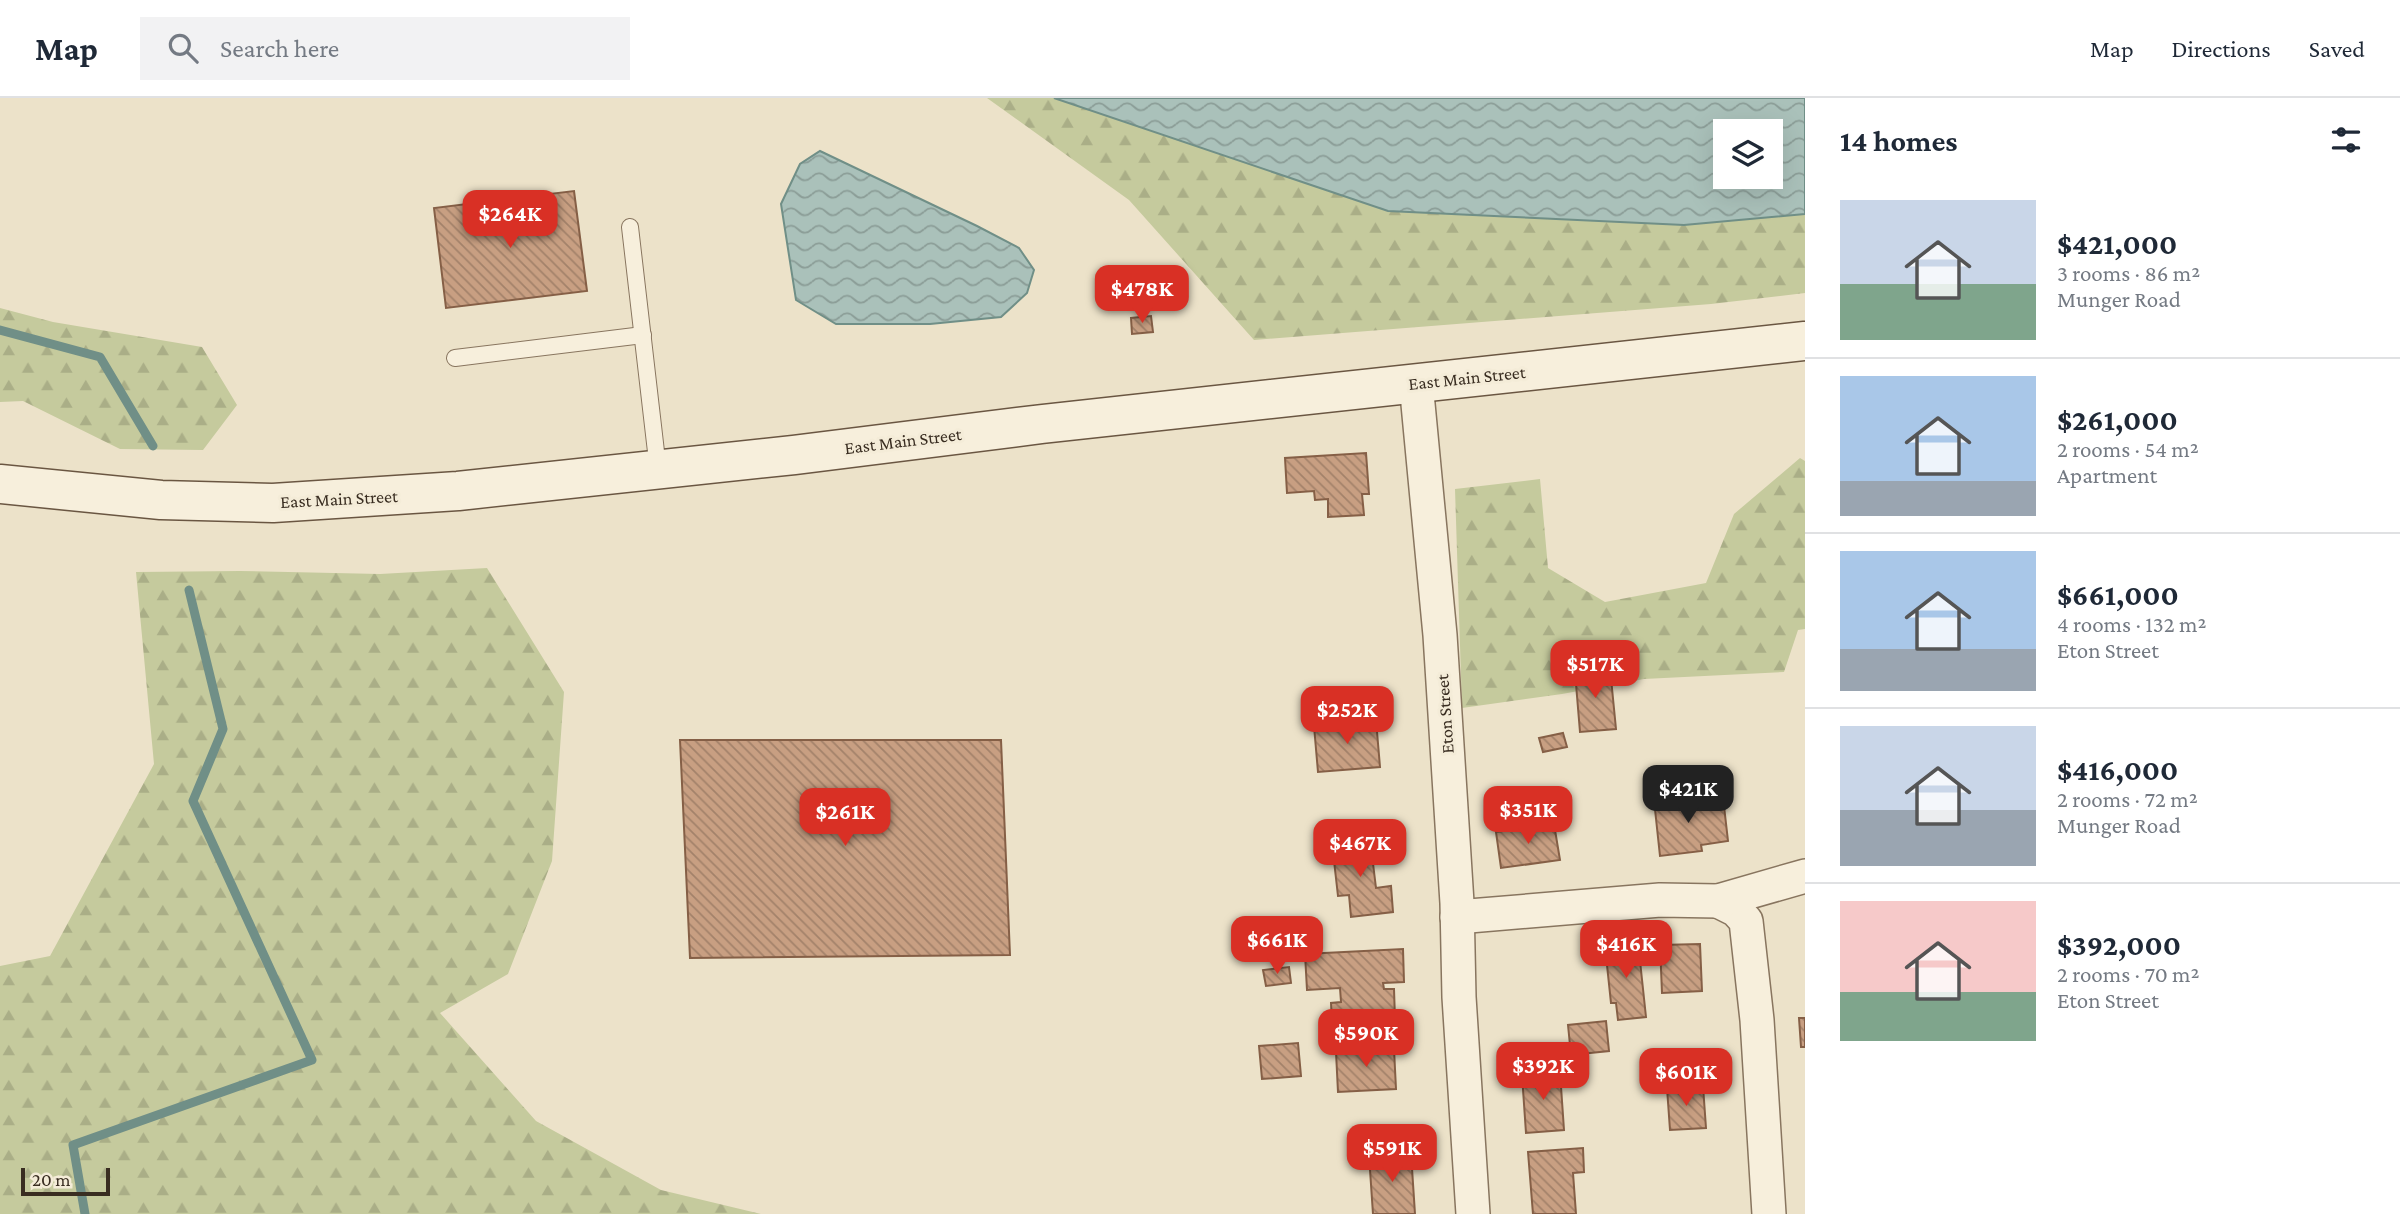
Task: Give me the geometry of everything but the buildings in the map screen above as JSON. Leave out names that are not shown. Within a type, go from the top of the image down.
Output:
[{"type":"main road","name":"East Main Street","points":[[0,484],[161,500],[273,503],[458,491],[1805,341]]},
{"type":"street","name":"Eton Street","points":[[1416,383],[1433,546],[1473,1214]]},
{"type":"street","points":[[1457,917],[1661,900],[1718,901],[1805,876]]},
{"type":"street","points":[[1718,901],[1736,910],[1746,921],[1757,1020],[1769,1214]]},
{"type":"lane","points":[[630,227],[658,469]]},
{"type":"lane","points":[[455,358],[643,335]]},
{"type":"green space","points":[[987,98],[1054,98],[1684,225],[1805,214],[1805,293],[1711,304],[1254,340],[1129,200]]},
{"type":"green space","points":[[0,308],[53,322],[202,347],[237,405],[203,450],[120,449],[23,401],[0,402]]},
{"type":"green space","points":[[1800,458],[1805,461],[1805,629],[1798,630],[1784,672],[1644,679],[1462,708],[1455,489],[1540,479],[1548,568],[1605,602],[1706,583],[1734,514]]},
{"type":"green space","points":[[487,568],[564,692],[552,861],[508,974],[440,1013],[536,1121],[661,1190],[761,1214],[0,1214],[0,966],[50,956],[154,764],[136,572],[380,574]]},
{"type":"water","points":[[1054,98],[1805,98],[1805,214],[1684,225],[1388,211]]},
{"type":"water","points":[[820,151],[1019,248],[1034,270],[1027,293],[1001,317],[930,324],[836,324],[796,300],[781,204],[800,164]]},
{"type":"waterway","points":[[0,330],[100,357],[153,446]]},
{"type":"waterway","points":[[85,1214],[73,1145],[312,1060],[193,801],[223,729],[189,590]]}]
